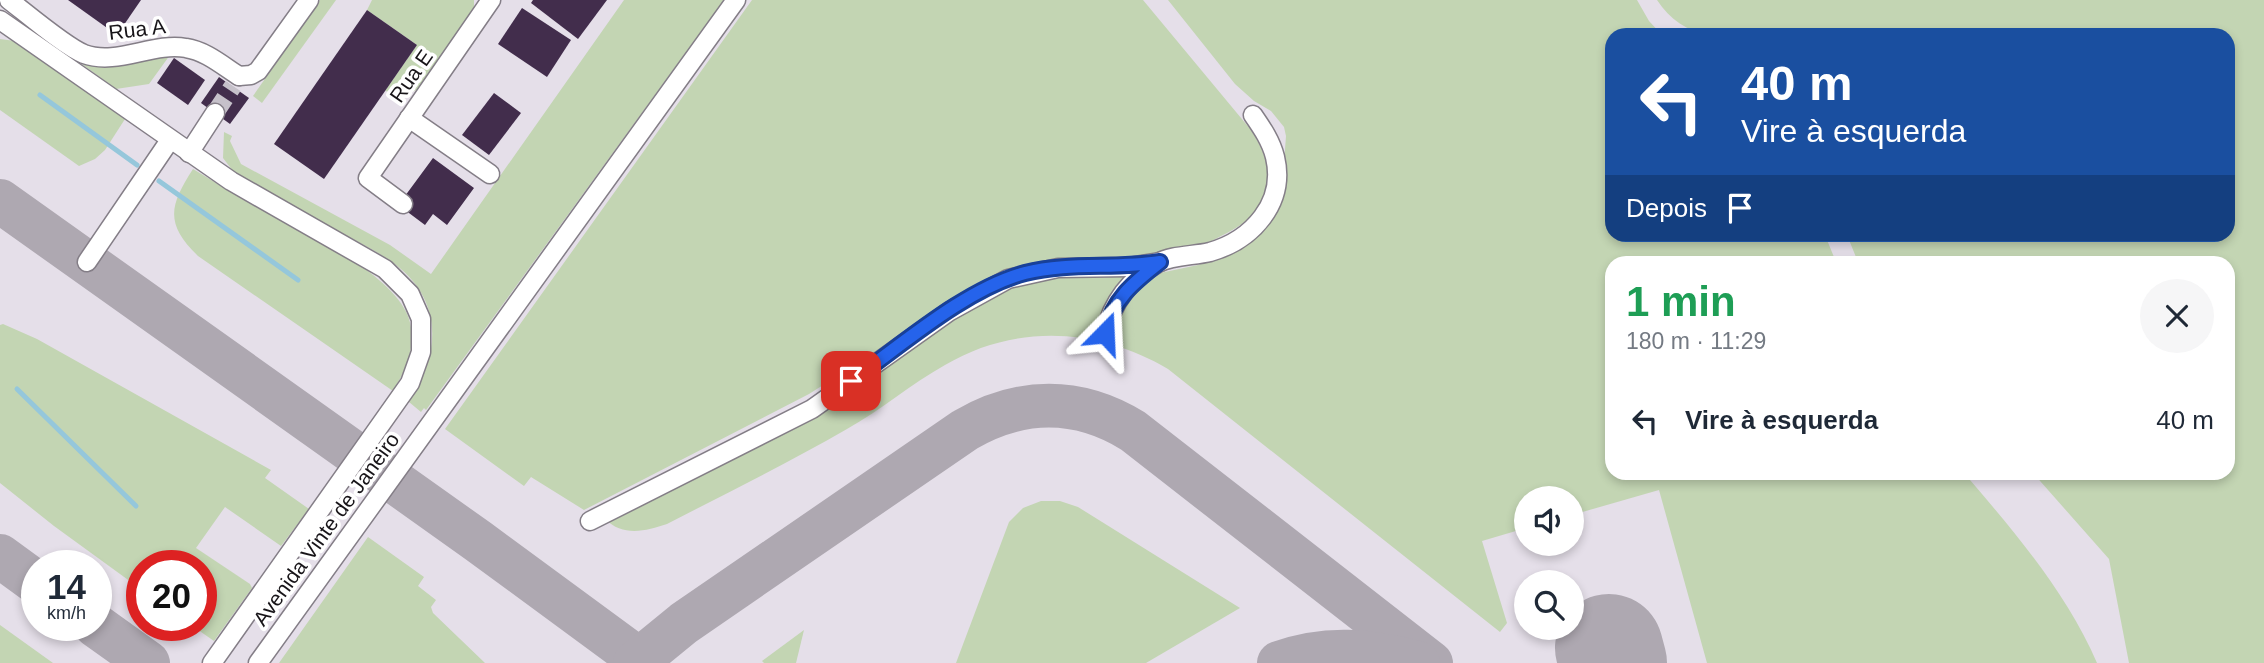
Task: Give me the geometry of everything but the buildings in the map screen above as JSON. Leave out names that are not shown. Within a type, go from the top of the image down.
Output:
[{"type":"lane","name":"Rua A","points":[[11,1],[82,53],[111,57],[174,46],[186,47],[202,52],[236,81],[258,71],[309,0]]},
{"type":"lane","name":"Rua E","points":[[403,204],[368,178],[491,0]]},
{"type":"lane","name":"Avenida Vinte de Janeiro","points":[[258,663],[736,0]]},
{"type":"lane","points":[[0,20],[231,181],[385,269],[410,294],[418,307],[423,334],[421,352],[410,383],[212,663]]},
{"type":"lane","points":[[189,153],[215,113]]},
{"type":"lane","points":[[590,521],[812,408],[950,311],[1008,278],[1058,268],[1129,267],[1160,262],[1212,251],[1250,232],[1262,220],[1271,204],[1278,172],[1268,138],[1253,115]]},
{"type":"lane","points":[[409,118],[490,174]]},
{"type":"lane","points":[[86,262],[170,140]]},
{"type":"lane","points":[[1105,333],[1120,297],[1160,262]]},
{"type":"green space","points":[[320,0],[336,0],[262,103],[253,96]]},
{"type":"green space","points":[[372,0],[474,0],[474,11],[425,84],[418,89],[402,93],[385,91],[417,45],[367,10]]},
{"type":"green space","points":[[624,0],[724,0],[426,410],[424,408],[421,412],[409,402],[427,366],[431,348],[432,330],[423,295],[396,265],[233,171],[223,158],[224,132],[232,136],[230,141],[241,164],[390,245],[431,274]]},
{"type":"green space","points":[[752,0],[1143,0],[1251,130],[1261,147],[1268,178],[1261,205],[1238,227],[1190,250],[1162,255],[1043,263],[997,275],[809,394],[584,510],[531,477],[524,486],[445,429]]},
{"type":"green space","points":[[1168,0],[1637,0],[1656,28],[1605,28],[1605,242],[1828,242],[1834,256],[1605,256],[1605,480],[1970,480],[2055,587],[2097,663],[1707,663],[1659,490],[1584,512],[1584,486],[1514,486],[1514,532],[1482,541],[1507,623],[1500,632],[1168,369],[1142,355],[1114,345],[1057,336],[1000,342],[972,351],[932,372],[860,422],[825,442],[667,524],[635,531],[619,528],[605,519],[1018,281],[1078,275],[1100,278],[1160,273],[1198,265],[1236,248],[1284,163],[1284,127],[1271,111],[1254,101],[1235,84]]},
{"type":"green space","points":[[1657,0],[2264,0],[2264,663],[2129,663],[2109,559],[2039,480],[2235,480],[2235,256],[1856,256],[1850,242],[2235,242],[2235,28],[1689,28],[1668,13]]},
{"type":"green space","points":[[0,39],[15,41],[125,119],[105,150],[95,159],[79,166],[0,110]]},
{"type":"green space","points":[[170,55],[149,84],[116,89],[79,62],[113,65]]},
{"type":"green space","points":[[193,169],[342,253],[383,283],[398,299],[408,316],[412,336],[407,365],[393,391],[198,256],[187,244],[175,223],[174,214],[179,193]]},
{"type":"green space","points":[[0,325],[37,339],[271,470],[265,478],[309,509],[281,546],[225,507],[196,548],[199,550],[126,550],[126,578],[112,568],[112,550],[87,550],[0,483]]},
{"type":"green space","points":[[1041,501],[1060,501],[1078,507],[1240,608],[1146,663],[956,663],[1009,522],[1023,508]]},
{"type":"green space","points":[[368,537],[424,577],[418,586],[436,600],[431,607],[433,613],[485,663],[279,663]]},
{"type":"green space","points":[[217,562],[252,588],[217,637]]},
{"type":"green space","points":[[0,625],[53,663],[0,663]]},
{"type":"green space","points":[[804,630],[796,663],[762,661]]},
{"type":"waterway","points":[[40,95],[137,165]]},
{"type":"waterway","points":[[159,181],[298,280]]},
{"type":"waterway","points":[[17,389],[136,506]]},
{"type":"taxiway","points":[[0,201],[478,541],[644,663]]},
{"type":"taxiway","points":[[635,663],[684,623],[965,430],[1007,412],[1049,406],[1091,412],[1133,431],[1431,663]]},
{"type":"taxiway","points":[[0,556],[21,571]]},
{"type":"taxiway","points":[[112,637],[148,663]]},
{"type":"taxiway","points":[[1279,663],[1331,652],[1383,655],[1418,663]]},
{"type":"runway","points":[[1609,648],[1613,663]]},
{"type":"tunnel","points":[[215,113],[233,86]]},
{"type":"route","points":[[851,381],[950,311],[1008,278],[1058,268],[1129,267],[1160,262],[1125,290],[1115,304],[1105,333]]}]
